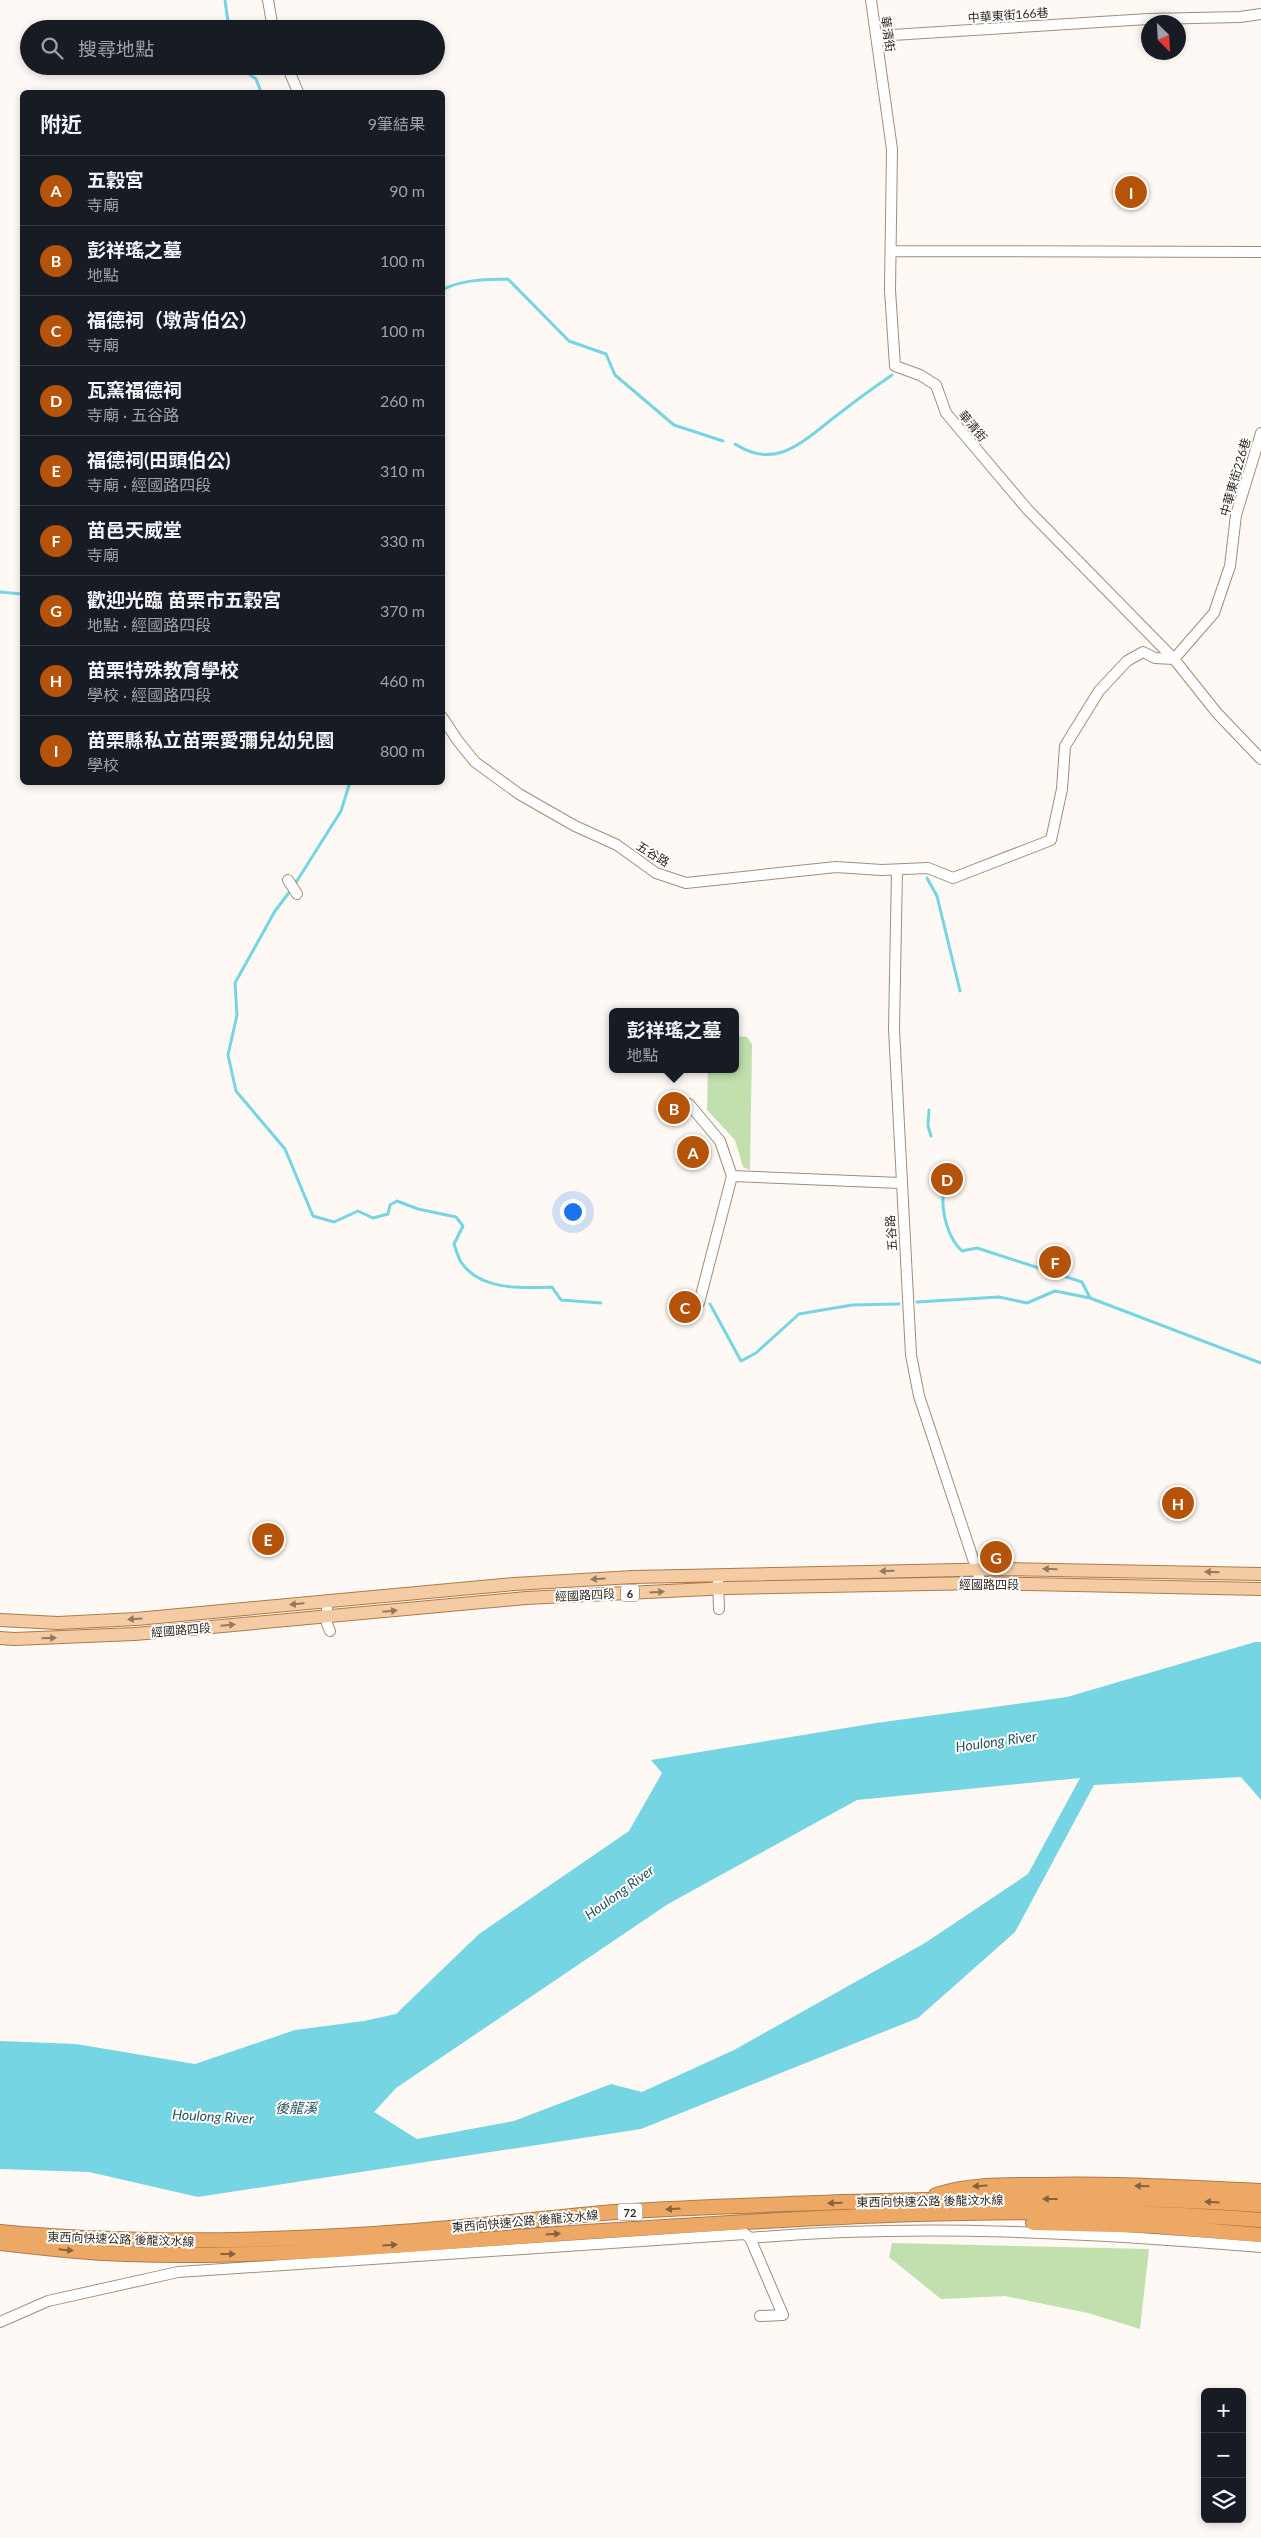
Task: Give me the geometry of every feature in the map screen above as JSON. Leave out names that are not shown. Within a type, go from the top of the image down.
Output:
[{"type":"highway","points":[[923,2200],[957,2189],[980,2186],[1087,2184],[1261,2192]]},
{"type":"highway","name":"東西向快速公路 後龍汶水線","points":[[0,2232],[88,2240],[236,2241],[376,2234],[616,2212],[923,2200],[1156,2199],[1261,2206]]},
{"type":"highway","points":[[953,2213],[985,2221],[1154,2226],[1261,2235]]},
{"type":"highway","name":"東西向快速公路 後龍汶水線","points":[[0,2243],[127,2254],[238,2254],[739,2221],[953,2213],[1216,2217],[1261,2220]]},
{"type":"main road","name":"經國路四段","points":[[0,1620],[58,1623],[119,1620],[523,1584],[717,1575],[978,1569],[1261,1574]]},
{"type":"main road","name":"經國路四段","points":[[0,1638],[135,1634],[526,1598],[719,1589],[981,1584],[1261,1589]]},
{"type":"street","points":[[268,0],[271,20]]},
{"type":"street","name":"華清街","points":[[871,0],[892,149],[891,316],[895,366],[920,375],[936,385],[946,413],[1028,510],[1174,659],[1217,713],[1261,759]]},
{"type":"street","name":"中華東街166巷","points":[[876,36],[1138,19],[1240,17],[1261,14]]},
{"type":"street","points":[[291,75],[297,90]]},
{"type":"street","points":[[891,251],[1261,252]]},
{"type":"street","name":"中華東街226巷","points":[[1174,659],[1214,613],[1230,566],[1236,515],[1261,433]]},
{"type":"street","name":"五谷路","points":[[445,722],[475,762],[519,794],[575,826],[617,845],[656,873],[686,883],[836,867],[897,870],[928,868],[953,878],[1051,840],[1062,789],[1065,746],[1088,705],[1127,661],[1143,652],[1155,658],[1174,659]]},
{"type":"street","name":"五谷路","points":[[897,870],[894,1029],[900,1183],[911,1355],[919,1396],[978,1569],[981,1584]]},
{"type":"street","points":[[288,880],[297,894]]},
{"type":"street","points":[[689,1104],[720,1140],[732,1176],[698,1303]]},
{"type":"street","points":[[732,1176],[900,1183]]},
{"type":"street","points":[[717,1575],[719,1609]]},
{"type":"street","points":[[326,1601],[330,1631]]},
{"type":"street","points":[[750,2238],[828,2231],[974,2230],[1261,2247]]},
{"type":"street","points":[[0,2322],[48,2301],[178,2272],[744,2234],[750,2238],[783,2315],[760,2316]]},
{"type":"green space","points":[[739,1036],[747,1037],[752,1044],[750,1170],[743,1167],[735,1140],[707,1110],[708,1073],[739,1073]]},
{"type":"green space","points":[[892,2243],[1149,2249],[1140,2329],[1088,2313],[1005,2296],[941,2299],[889,2257]]},
{"type":"water","name":"後龍溪","points":[[1255,1642],[1261,1642],[1261,1800],[1241,1777],[1094,1785],[1015,1932],[918,2018],[641,2129],[198,2197],[89,2172],[0,2169],[0,2041],[76,2044],[195,2064],[295,2030],[364,2021],[396,2014],[479,1934],[629,1831],[662,1773],[651,1760],[876,1723],[1067,1697]],"holes":[[[1080,1778],[1028,1874],[925,1943],[734,2050],[642,2092],[611,2084],[514,2121],[417,2139],[374,2112],[396,2088],[668,1904],[857,1800]]]},
{"type":"waterway","points":[[225,0],[228,20]]},
{"type":"waterway","points":[[250,75],[256,79],[260,90]]},
{"type":"waterway","points":[[445,288],[466,282],[508,279],[569,341],[606,354],[615,375],[674,425],[723,441]]},
{"type":"waterway","points":[[735,444],[750,452],[764,455],[777,454],[789,450],[892,375]]},
{"type":"waterway","points":[[0,592],[20,594]]},
{"type":"waterway","points":[[295,884],[341,811],[349,785]]},
{"type":"waterway","points":[[927,878],[937,896],[960,991]]},
{"type":"waterway","points":[[291,890],[275,911],[235,983],[237,1015],[228,1055],[236,1091],[285,1149],[313,1216],[334,1222],[358,1211],[373,1218],[388,1214],[390,1205],[397,1201],[418,1209],[456,1217],[463,1226],[454,1244],[458,1256],[469,1271],[479,1278],[503,1286],[552,1287],[561,1300],[601,1303]]},
{"type":"waterway","points":[[929,1110],[928,1126],[931,1136]]},
{"type":"waterway","points":[[943,1196],[947,1225],[957,1246],[962,1251],[977,1248],[1082,1282],[1090,1298]]},
{"type":"waterway","points":[[917,1302],[999,1297],[1027,1303],[1055,1291],[1090,1298],[1261,1363]]},
{"type":"waterway","points":[[710,1304],[741,1361],[756,1353],[799,1314],[852,1305],[899,1304]]},
{"type":"place","name":"苗栗縣私立苗栗愛彌兒幼兒園","points":[[1131,192]]},
{"type":"place","name":"彭祥瑤之墓","points":[[674,1108]]},
{"type":"place","name":"五穀宮","points":[[693,1152]]},
{"type":"place","name":"瓦窯福德祠","points":[[947,1179]]},
{"type":"place","name":"苗邑天威堂","points":[[1055,1262]]},
{"type":"place","name":"福德祠（墩背伯公）","points":[[685,1307]]},
{"type":"place","name":"苗栗特殊教育學校","points":[[1178,1503]]},
{"type":"place","name":"福德祠(田頭伯公)","points":[[268,1539]]},
{"type":"place","name":"歡迎光臨 苗栗市五穀宮","points":[[996,1557]]},
{"type":"water label","name":"Houlong River","points":[[996,1741]]},
{"type":"water label","name":"Houlong River","points":[[619,1892]]},
{"type":"water label","name":"Houlong River","points":[[213,2116]]}]
